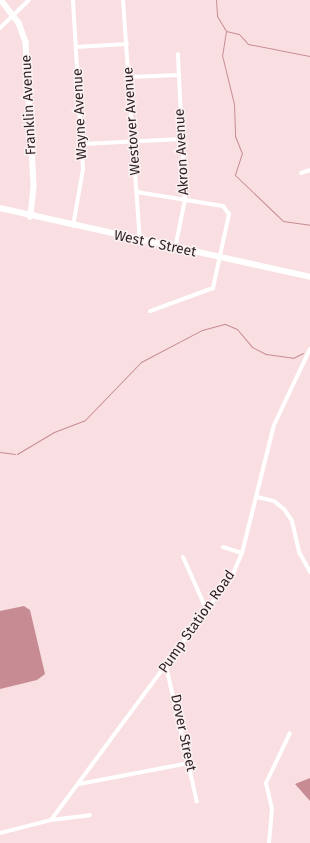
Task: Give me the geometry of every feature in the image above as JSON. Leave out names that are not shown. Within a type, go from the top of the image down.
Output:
[{"type":"main road","name":"Franklin Avenue","points":[[1,0],[12,14],[26,42],[34,187],[32,217]]},
{"type":"main road","name":"West C Street","points":[[0,208],[72,227],[310,277]]},
{"type":"street","points":[[0,28],[12,14],[29,0]]},
{"type":"street","name":"Wayne Avenue","points":[[72,227],[83,180],[73,0]]},
{"type":"street","name":"Westover Avenue","points":[[123,0],[140,241]]},
{"type":"street","points":[[76,47],[127,44]]},
{"type":"street","name":"Akron Avenue","points":[[175,249],[185,199],[178,54]]},
{"type":"street","points":[[129,78],[179,75]]},
{"type":"street","points":[[82,144],[182,139]]},
{"type":"street","points":[[301,173],[310,170]]},
{"type":"street","points":[[137,192],[223,206],[229,214],[213,288],[150,311]]},
{"type":"street","name":"Pump Station Road","points":[[51,820],[233,574],[242,553],[274,425],[310,349]]},
{"type":"street","points":[[257,497],[274,501],[284,509],[292,521],[299,552],[310,572]]},
{"type":"street","points":[[224,547],[242,553]]},
{"type":"street","points":[[183,557],[206,611]]},
{"type":"street","name":"Dover Street","points":[[166,666],[198,802]]},
{"type":"street","points":[[269,843],[272,809],[266,783],[290,733]]},
{"type":"street","points":[[79,784],[189,763]]},
{"type":"street","points":[[0,833],[51,820],[90,815]]},
{"type":"shaded area","points":[[24,606],[30,610],[45,674],[37,680],[0,689],[0,611]]},
{"type":"shaded area","points":[[310,778],[310,801],[295,784]]},
{"type":"waterway","points":[[216,0],[217,16],[226,31],[222,55],[234,104],[235,136],[242,153],[235,175],[283,221],[310,225]]},
{"type":"waterway","points":[[226,31],[239,34],[248,44],[310,56]]},
{"type":"waterway","points":[[17,454],[54,432],[85,420],[141,362],[202,330],[225,324],[237,329],[252,347],[266,354],[293,358],[303,353]]},
{"type":"waterway","points":[[0,452],[15,454]]}]
